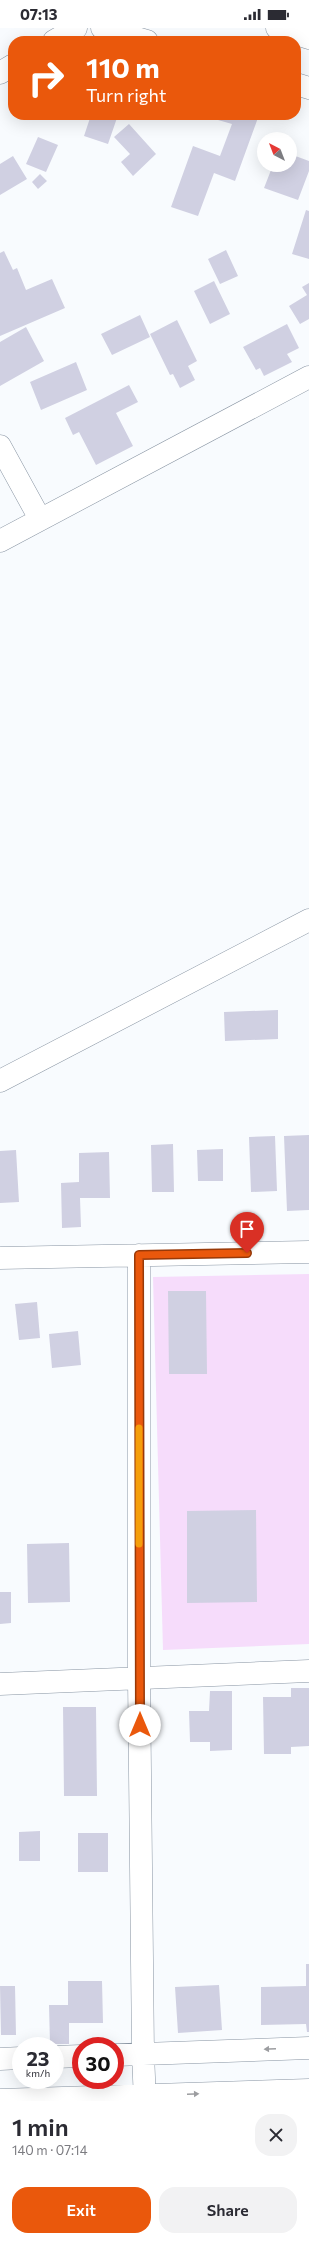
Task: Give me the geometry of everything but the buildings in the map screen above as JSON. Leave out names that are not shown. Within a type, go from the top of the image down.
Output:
[{"type":"street","points":[[62,36],[76,28]]},
{"type":"street","points":[[102,28],[130,36]]},
{"type":"street","points":[[276,28],[309,38]]},
{"type":"street","points":[[0,541],[309,377]]},
{"type":"street","points":[[0,446],[40,519]]},
{"type":"street","points":[[0,1081],[309,920]]},
{"type":"street","points":[[0,1258],[309,1252]]},
{"type":"street","points":[[139,1255],[139,1678],[143,2054],[145,2098]]},
{"type":"street","points":[[0,1684],[309,1671]]},
{"type":"street","points":[[124,2055],[309,2048]]},
{"type":"street","points":[[0,2059],[12,2058]]},
{"type":"street","points":[[0,2100],[145,2098],[309,2090]]},
{"type":"shaded area","points":[[309,1274],[309,1644],[163,1650],[153,1277]]},
{"type":"slow traffic","points":[[139,1428],[139,1544]]},
{"type":"route","points":[[140,1725],[139,1255],[247,1253]]}]
